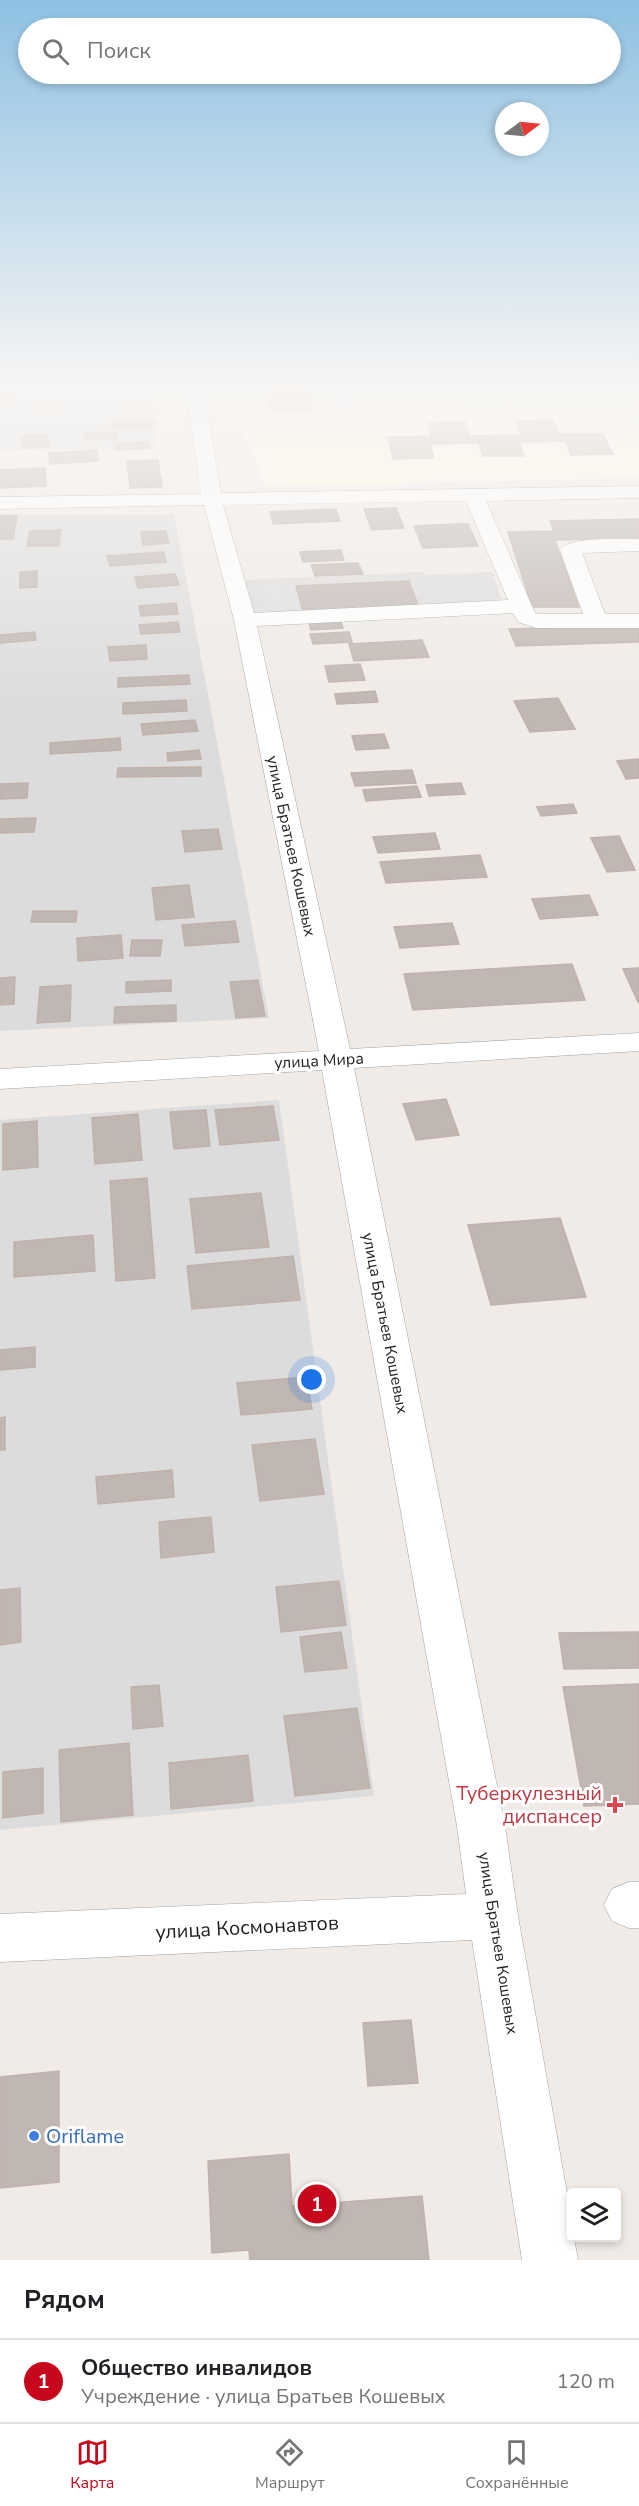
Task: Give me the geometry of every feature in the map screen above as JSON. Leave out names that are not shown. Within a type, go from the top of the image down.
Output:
[{"type":"street","name":"улица Братьев Кошевых","points":[[211,496],[245,620],[336,1059],[481,1826],[493,1916],[550,2260]]},
{"type":"street","points":[[0,503],[443,496]]},
{"type":"street","points":[[474,496],[526,617],[536,621],[639,621]]},
{"type":"street","points":[[597,622],[570,550],[579,547],[639,545]]},
{"type":"street","points":[[245,620],[522,606]]},
{"type":"street","name":"улица Мира","points":[[0,1079],[639,1042]]},
{"type":"street","name":"улица Космонавтов","points":[[0,1938],[493,1916]]},
{"type":"shaded area","points":[[0,514],[174,514],[269,1018],[0,1031]]},
{"type":"shaded area","points":[[423,572],[425,575],[493,572],[504,608],[255,621],[244,580]]},
{"type":"shaded area","points":[[264,584],[284,584],[291,611],[271,612]]},
{"type":"shaded area","points":[[279,1100],[374,1796],[0,1830],[0,1120]]},
{"type":"building","points":[[396,508],[404,528],[372,530],[364,509]]},
{"type":"building","points":[[336,509],[340,521],[273,524],[270,512]]},
{"type":"building","points":[[0,516],[17,516],[13,539],[0,539]]},
{"type":"building","points":[[639,519],[639,538],[555,540],[579,607],[532,607],[508,532],[554,531],[550,521]]},
{"type":"building","points":[[468,524],[478,546],[423,548],[414,526]]},
{"type":"building","points":[[61,530],[59,546],[27,546],[30,531]]},
{"type":"building","points":[[166,531],[169,543],[143,545],[141,532]]},
{"type":"building","points":[[341,550],[344,560],[303,562],[300,552]]},
{"type":"building","points":[[164,552],[166,562],[110,566],[107,556]]},
{"type":"building","points":[[358,563],[363,574],[315,576],[311,565]]},
{"type":"building","points":[[37,571],[37,587],[20,588],[20,572]]},
{"type":"building","points":[[175,574],[179,585],[138,588],[135,577]]},
{"type":"building","points":[[409,581],[418,605],[303,611],[296,586]]},
{"type":"building","points":[[176,603],[178,614],[141,616],[139,606]]},
{"type":"building","points":[[340,619],[343,628],[311,630],[308,620]]},
{"type":"building","points":[[178,622],[180,632],[141,634],[139,625]]},
{"type":"building","points":[[639,625],[639,642],[516,646],[509,629]]},
{"type":"building","points":[[35,632],[36,640],[0,643],[0,635]]},
{"type":"building","points":[[349,632],[352,642],[313,644],[310,634]]},
{"type":"building","points":[[422,640],[429,657],[354,661],[349,644]]},
{"type":"building","points":[[146,645],[147,659],[110,661],[108,647]]},
{"type":"building","points":[[360,664],[365,680],[329,682],[325,666]]},
{"type":"building","points":[[189,675],[190,684],[118,687],[118,678]]},
{"type":"building","points":[[375,691],[378,702],[337,704],[335,694]]},
{"type":"building","points":[[558,698],[575,729],[530,732],[514,701]]},
{"type":"building","points":[[186,700],[187,711],[123,714],[123,703]]},
{"type":"building","points":[[195,720],[198,731],[143,735],[141,724]]},
{"type":"building","points":[[384,734],[389,748],[356,750],[352,736]]},
{"type":"building","points":[[120,738],[121,750],[50,754],[50,743]]},
{"type":"building","points":[[199,750],[201,759],[168,761],[167,753]]},
{"type":"building","points":[[639,759],[639,778],[626,779],[617,761]]},
{"type":"building","points":[[201,767],[201,776],[117,777],[118,768]]},
{"type":"building","points":[[412,770],[416,783],[355,786],[351,773]]},
{"type":"building","points":[[28,783],[27,798],[0,799],[0,784]]},
{"type":"building","points":[[461,783],[465,794],[429,796],[426,785]]},
{"type":"building","points":[[417,786],[421,797],[366,801],[363,790]]},
{"type":"building","points":[[573,804],[577,813],[541,816],[537,807]]},
{"type":"building","points":[[36,818],[34,832],[0,833],[0,819]]},
{"type":"building","points":[[218,829],[222,849],[185,852],[182,831]]},
{"type":"building","points":[[435,833],[440,849],[378,853],[373,837]]},
{"type":"building","points":[[619,836],[635,870],[607,872],[591,838]]},
{"type":"building","points":[[480,855],[487,877],[386,883],[380,862]]},
{"type":"building","points":[[189,885],[194,917],[156,920],[152,888]]},
{"type":"building","points":[[589,895],[598,915],[540,919],[532,899]]},
{"type":"building","points":[[33,911],[77,911],[76,922],[31,922]]},
{"type":"building","points":[[235,921],[239,942],[185,946],[182,925]]},
{"type":"building","points":[[452,923],[459,944],[400,948],[394,927]]},
{"type":"building","points":[[121,935],[123,958],[78,961],[77,938]]},
{"type":"building","points":[[132,940],[162,940],[160,956],[130,956]]},
{"type":"building","points":[[572,964],[585,1000],[413,1010],[404,974]]},
{"type":"building","points":[[639,968],[639,1001],[638,1002],[623,969]]},
{"type":"building","points":[[15,977],[14,1004],[0,1005],[0,978]]},
{"type":"building","points":[[171,980],[171,991],[126,993],[126,982]]},
{"type":"building","points":[[258,980],[265,1016],[236,1018],[230,982]]},
{"type":"building","points":[[71,985],[70,1021],[37,1023],[40,987]]},
{"type":"building","points":[[176,1005],[176,1021],[114,1023],[115,1007]]},
{"type":"building","points":[[446,1099],[459,1135],[416,1140],[403,1104]]},
{"type":"building","points":[[273,1106],[279,1140],[220,1145],[215,1110]]},
{"type":"building","points":[[206,1110],[210,1146],[174,1149],[170,1112]]},
{"type":"building","points":[[138,1114],[142,1160],[95,1164],[92,1118]]},
{"type":"building","points":[[37,1121],[38,1167],[3,1170],[3,1124]]},
{"type":"building","points":[[147,1178],[155,1278],[116,1281],[110,1181]]},
{"type":"building","points":[[261,1193],[269,1247],[196,1253],[190,1199]]},
{"type":"building","points":[[560,1218],[586,1297],[491,1305],[468,1225]]},
{"type":"building","points":[[93,1235],[95,1271],[14,1277],[14,1242]]},
{"type":"building","points":[[293,1256],[300,1300],[192,1309],[187,1266]]},
{"type":"building","points":[[35,1347],[35,1367],[0,1370],[0,1350]]},
{"type":"building","points":[[306,1377],[312,1409],[241,1415],[237,1383]]},
{"type":"building","points":[[5,1417],[5,1450],[0,1450],[0,1418]]},
{"type":"building","points":[[315,1439],[324,1494],[260,1501],[252,1445]]},
{"type":"building","points":[[172,1470],[174,1497],[98,1504],[96,1477]]},
{"type":"building","points":[[211,1517],[214,1552],[161,1558],[159,1522]]},
{"type":"building","points":[[339,1581],[346,1625],[281,1632],[276,1587]]},
{"type":"building","points":[[20,1588],[21,1642],[0,1645],[0,1590]]},
{"type":"building","points":[[341,1632],[347,1668],[305,1672],[300,1637]]},
{"type":"building","points":[[639,1632],[639,1668],[564,1669],[559,1633]]},
{"type":"building","points":[[639,1684],[639,1804],[584,1806],[563,1687]]},
{"type":"building","points":[[159,1685],[163,1726],[133,1729],[131,1687]]},
{"type":"building","points":[[357,1708],[370,1788],[295,1796],[284,1716]]},
{"type":"building","points":[[129,1743],[133,1815],[61,1822],[59,1750]]},
{"type":"building","points":[[248,1755],[253,1801],[171,1809],[169,1763]]},
{"type":"building","points":[[43,1768],[43,1813],[3,1818],[3,1772]]},
{"type":"building","points":[[411,2020],[418,2083],[368,2086],[363,2023]]},
{"type":"building","points":[[59,2071],[59,2182],[0,2188],[0,2077]]},
{"type":"building","points":[[289,2154],[292,2206],[422,2196],[429,2260],[250,2260],[249,2250],[212,2253],[208,2161]]},
{"type":"place","name":"Туберкулезный диспансер","points":[[615,1805]]},
{"type":"place","name":"Oriflame","points":[[34,2136]]},
{"type":"place","name":"Общество инвалидов","points":[[317,2204]]}]
